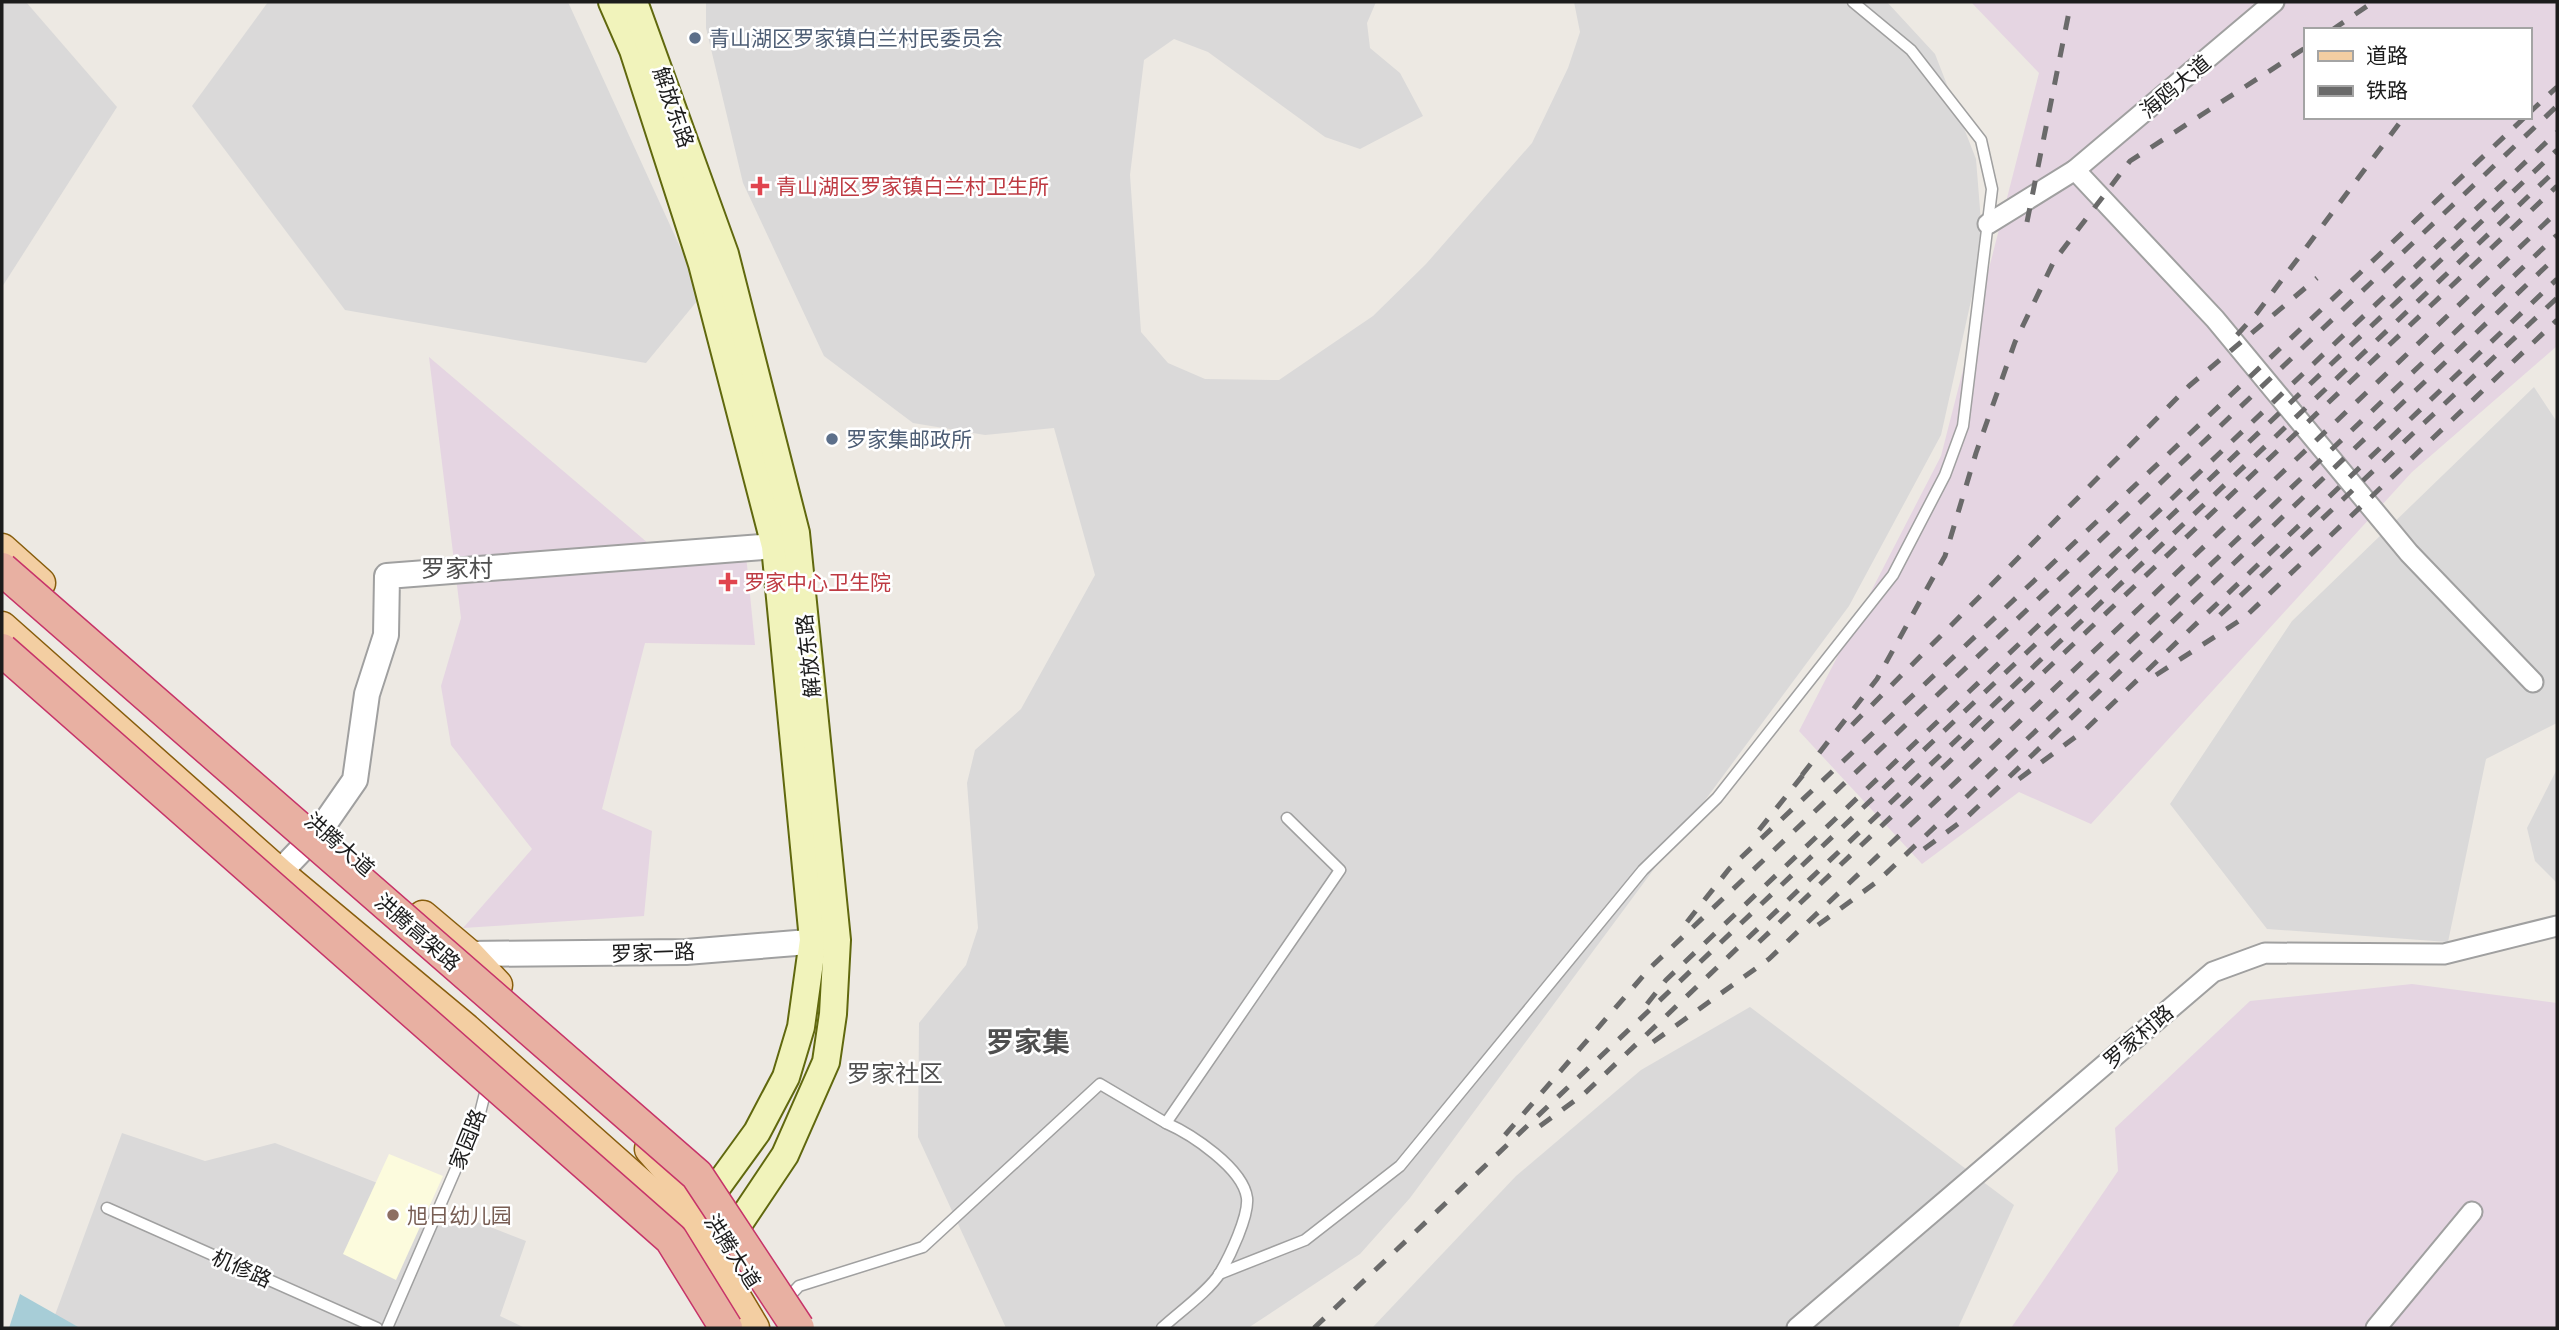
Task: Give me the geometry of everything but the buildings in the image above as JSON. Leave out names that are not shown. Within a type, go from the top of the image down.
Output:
[{"type":"highway","name":"洪腾高架路","points":[[2,569],[697,1175],[777,1324]]},
{"type":"highway","points":[[2,650],[671,1239],[726,1328]]},
{"type":"main road","name":"解放东路","points":[[612,2],[633,50],[702,264],[775,546],[833,1014],[825,1062],[785,1155],[721,1252]]},
{"type":"main road","name":"解放东路","points":[[634,2],[725,254],[796,533],[825,940],[786,1077],[757,1132],[696,1217]]},
{"type":"main road","name":"洪腾大道","points":[[2,549],[468,954],[696,1217],[777,1324]]},
{"type":"main road","name":"洪腾大道","points":[[2,626],[279,873],[696,1217]]},
{"type":"street","name":"海鸥大道","points":[[1988,224],[2076,170],[2274,2]]},
{"type":"street","points":[[2076,170],[2215,319],[2409,553],[2533,682]]},
{"type":"street","points":[[279,873],[321,829],[355,780],[367,694],[387,635],[387,576],[775,546]]},
{"type":"street","name":"罗家村路","points":[[1797,1328],[2213,972],[2265,953],[2444,954],[2557,926]]},
{"type":"street","name":"罗家一路","points":[[468,954],[687,952],[825,940]]},
{"type":"street","points":[[2376,1328],[2472,1212]]},
{"type":"lane","points":[[1219,1274],[1305,1240],[1400,1166],[1643,870],[1717,799],[1893,575],[1945,475],[1963,426],[1993,189],[1981,140],[1911,50],[1853,2]]},
{"type":"lane","points":[[1167,1123],[1340,870],[1287,818]]},
{"type":"lane","name":"家园路","points":[[387,1328],[480,1113],[491,1068],[466,1029]]},
{"type":"lane","points":[[777,1324],[799,1286],[923,1247],[1100,1084],[1187,1132],[1212,1151],[1235,1175],[1247,1196],[1245,1220],[1219,1274],[1162,1328]]},
{"type":"lane","name":"机修路","points":[[107,1208],[355,1324],[377,1328]]},
{"type":"shaded area","points":[[2,2],[26,2],[117,107],[2,287]]},
{"type":"shaded area","points":[[268,2],[568,2],[702,295],[646,363],[345,310],[192,106]]},
{"type":"shaded area","points":[[706,2],[1376,2],[1367,23],[1370,48],[1400,73],[1423,116],[1360,149],[1325,137],[1208,52],[1174,39],[1144,60],[1130,175],[1141,332],[1168,363],[1205,379],[1279,380],[1373,316],[1426,264],[1532,143],[1568,68],[1580,32],[1574,2],[1887,2],[1935,54],[1976,159],[1983,247],[1941,435],[1849,606],[1410,1198],[1360,1254],[1248,1328],[1006,1328],[918,1137],[919,1023],[966,965],[978,928],[967,783],[975,750],[1021,709],[1095,575],[1054,428],[985,435],[913,423],[824,356],[743,183],[706,28]]},
{"type":"shaded area","points":[[1971,2],[2557,2],[2557,346],[2412,472],[2091,824],[2019,792],[1922,864],[1799,731],[1941,456],[2039,73]]},
{"type":"shaded area","points":[[429,357],[655,549],[745,545],[755,645],[645,643],[602,809],[652,831],[644,916],[463,928],[532,849],[451,745],[441,686],[461,618]]},
{"type":"shaded area","points":[[2534,387],[2557,422],[2557,723],[2486,759],[2448,942],[2267,929],[2170,804],[2292,621]]},
{"type":"shaded area","points":[[2557,769],[2557,883],[2535,861],[2527,828]]},
{"type":"shaded area","points":[[2412,984],[2557,1003],[2557,1328],[2011,1328],[2118,1171],[2115,1128],[2250,1001]]},
{"type":"shaded area","points":[[1750,1007],[2014,1205],[1958,1328],[1372,1328],[1516,1176],[1641,1070]]},
{"type":"shaded area","points":[[122,1133],[205,1161],[275,1143],[526,1241],[500,1316],[525,1328],[80,1328],[55,1315]]},
{"type":"shaded area","name":"旭日幼儿园","points":[[389,1154],[443,1176],[396,1280],[343,1254]]},
{"type":"water","points":[[20,1294],[80,1328],[9,1328]]},
{"type":"railway","points":[[2027,222],[2071,2]]},
{"type":"railway","points":[[2335,28],[2373,2]]},
{"type":"railway","points":[[1802,775],[1877,679],[1945,556],[1976,453],[2015,342],[2054,261],[2130,161],[2304,49]]},
{"type":"railway","points":[[2531,111],[2557,87]]},
{"type":"railway","points":[[1505,1135],[1650,968],[2557,106]]},
{"type":"railway","points":[[2237,335],[2257,313],[2402,119]]},
{"type":"railway","points":[[1687,922],[1729,869],[2523,119]]},
{"type":"railway","points":[[1647,1004],[1666,980],[2557,132]]},
{"type":"railway","points":[[1314,1328],[2557,150]]},
{"type":"railway","points":[[1540,1126],[1585,1093],[2557,169]]},
{"type":"railway","points":[[1759,942],[2557,186]]},
{"type":"railway","points":[[1653,1042],[1769,959],[2557,212]]},
{"type":"railway","points":[[1818,925],[1878,881],[2557,235]]},
{"type":"railway","points":[[1924,849],[1966,818],[2557,256]]},
{"type":"railway","points":[[1852,725],[2189,386],[2317,278]]},
{"type":"railway","points":[[2019,779],[2086,729],[2557,279]]},
{"type":"railway","points":[[2220,615],[2557,298]]},
{"type":"railway","points":[[2156,675],[2245,617],[2557,320]]},
{"type":"railway","points":[[1759,830],[1807,770]]},
{"type":"place","name":"青山湖区罗家镇白兰村民委员会","points":[[695,38]]},
{"type":"place","name":"青山湖区罗家镇白兰村卫生所","points":[[760,186]]},
{"type":"place","name":"罗家集邮政所","points":[[832,439]]},
{"type":"place","name":"罗家中心卫生院","points":[[728,582]]},
{"type":"place","name":"旭日幼儿园","points":[[393,1215]]},
{"type":"district","name":"罗家村","points":[[457,567]]},
{"type":"district","name":"罗家集","points":[[1028,1041]]},
{"type":"district","name":"罗家社区","points":[[895,1072]]}]
